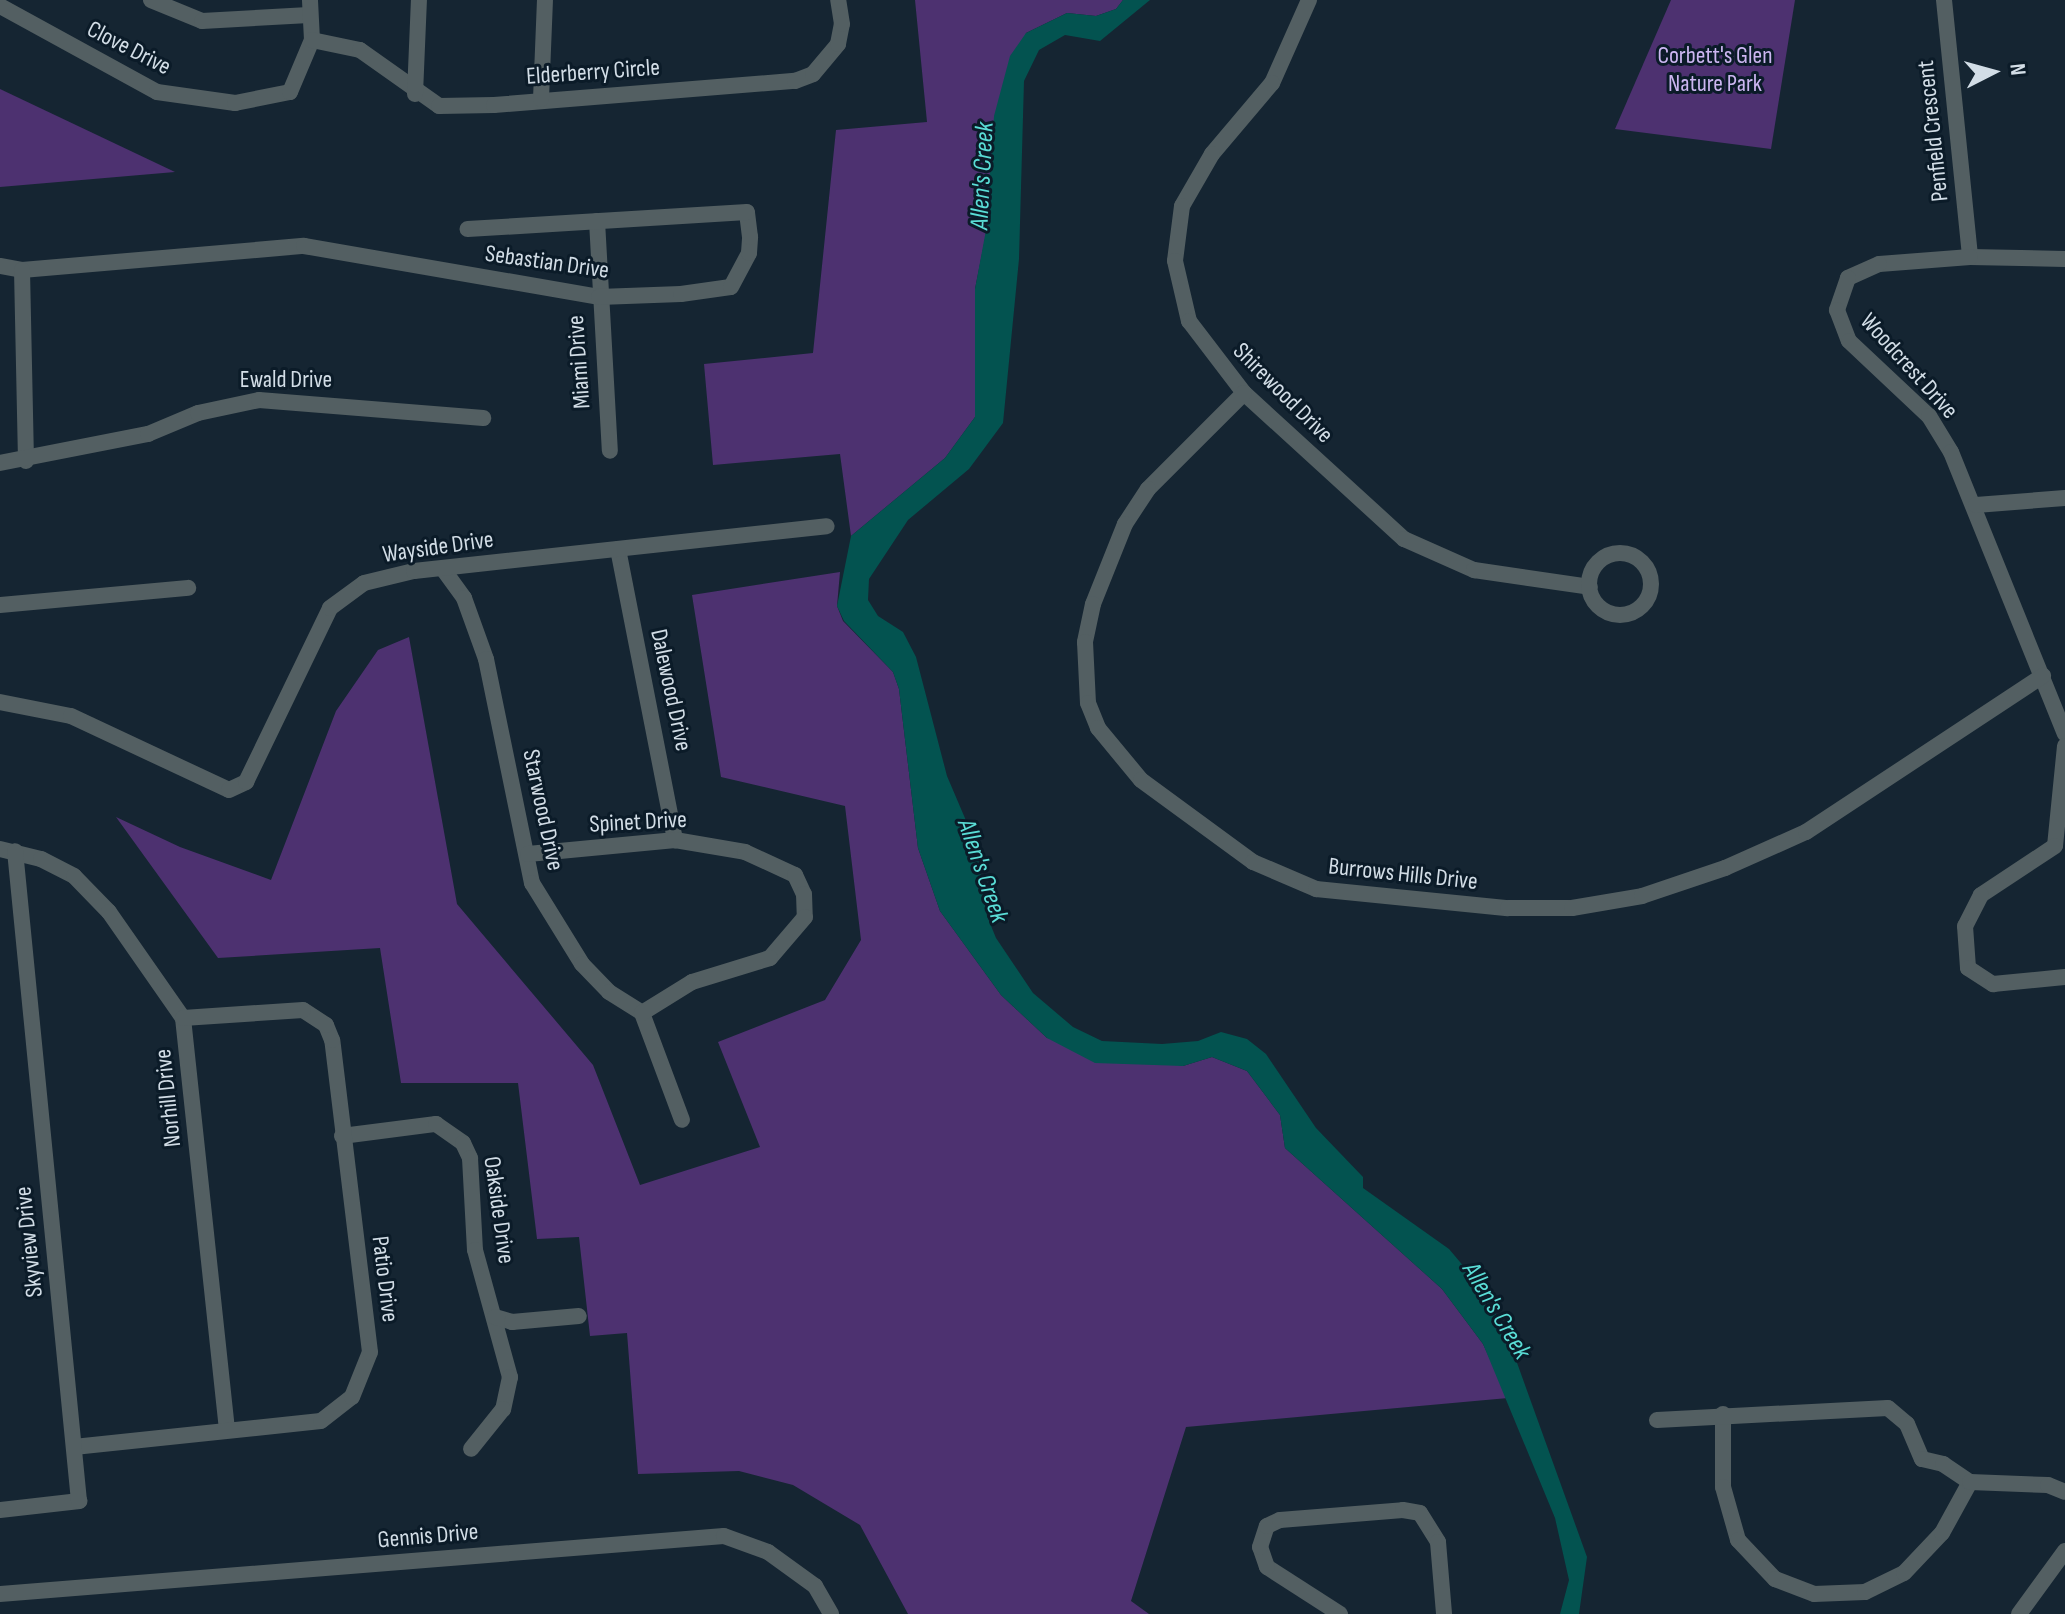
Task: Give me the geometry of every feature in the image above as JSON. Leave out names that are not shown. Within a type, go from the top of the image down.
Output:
[{"type":"street","points":[[151,0],[202,21],[309,7]]},
{"type":"street","points":[[415,94],[419,0]]},
{"type":"street","points":[[541,99],[545,0]]},
{"type":"street","name":"Elderberry Circle","points":[[312,40],[360,50],[415,94],[439,106],[795,81],[813,74],[838,44],[842,24],[838,0]]},
{"type":"street","name":"Shirewood Drive","points":[[1309,0],[1272,83],[1194,181],[1177,233],[1175,261],[1189,321],[1244,393],[1380,521],[1433,555],[1509,579],[1590,587]]},
{"type":"street","name":"Penfield Crescent","points":[[1944,0],[1970,257]]},
{"type":"street","name":"Clove Drive","points":[[0,6],[157,92],[208,102],[264,101],[290,92],[312,40],[309,7]]},
{"type":"street","name":"Sebastian Drive","points":[[0,266],[22,270],[304,246],[599,297],[731,287],[749,253],[750,237],[747,212],[468,229]]},
{"type":"street","name":"Miami Drive","points":[[597,221],[610,451]]},
{"type":"street","name":"Woodcrest Drive","points":[[2065,259],[1970,257],[1866,267],[1842,286],[1837,310],[1849,341],[1936,426],[1976,505],[2065,734]]},
{"type":"street","points":[[22,270],[26,461]]},
{"type":"street","name":"Burrows Hills Drive","points":[[1244,393],[1148,489],[1125,524],[1093,604],[1085,642],[1088,703],[1098,728],[1141,780],[1253,862],[1316,889],[1508,908],[1572,908],[1642,896],[1725,868],[1806,832],[2043,676]]},
{"type":"street","name":"Ewald Drive","points":[[0,463],[26,461],[148,434],[227,404],[259,400],[483,418]]},
{"type":"street","points":[[1976,505],[2065,498]]},
{"type":"street","name":"Wayside Drive","points":[[0,702],[51,709],[81,720],[229,790],[246,782],[330,608],[364,583],[443,569],[827,526]]},
{"type":"street","name":"Dalewood Drive","points":[[618,549],[675,840]]},
{"type":"street","name":"Starwood Drive","points":[[443,569],[464,598],[486,659],[532,883],[582,964],[609,992],[642,1013]]},
{"type":"street","points":[[0,605],[188,588]]},
{"type":"street","points":[[2065,746],[2055,846],[1981,895],[1965,926],[1968,968],[1993,984],[2065,977]]},
{"type":"street","name":"Spinet Drive","points":[[528,854],[675,840],[745,852],[795,875],[804,894],[805,917],[770,958],[692,982],[642,1013]]},
{"type":"street","name":"Norhill Drive","points":[[8,850],[74,876],[109,912],[183,1018],[227,1430]]},
{"type":"street","name":"Skyview Drive","points":[[0,1510],[79,1501],[8,850]]},
{"type":"street","name":"Patio Drive","points":[[74,1447],[321,1421],[339,1412],[361,1378],[370,1352],[332,1040],[316,1015],[303,1010],[183,1018]]},
{"type":"street","points":[[642,1013],[682,1120]]},
{"type":"street","name":"Oakside Drive","points":[[342,1136],[436,1124],[463,1143],[470,1158],[475,1250],[509,1361],[509,1394],[471,1449]]},
{"type":"street","points":[[495,1317],[512,1322],[579,1316]]},
{"type":"street","points":[[1657,1420],[1723,1414],[1888,1408],[1907,1424],[1922,1459],[1943,1464],[1970,1482],[2032,1483],[2065,1492]]},
{"type":"street","points":[[1723,1414],[1723,1487],[1738,1540],[1775,1579],[1814,1594],[1865,1592],[1904,1573],[1942,1533],[1970,1482]]},
{"type":"street","points":[[2032,1483],[2065,1475]]},
{"type":"street","points":[[1340,1614],[1267,1567],[1260,1547],[1267,1526],[1341,1515],[1420,1513],[1438,1542],[1444,1614]]},
{"type":"street","name":"Gennis Drive","points":[[0,1594],[724,1536],[768,1552],[815,1586],[831,1614]]},
{"type":"street","points":[[2019,1614],[2065,1551]]},
{"type":"green space","points":[[915,0],[1123,0],[1116,9],[1096,16],[1067,13],[1026,33],[975,289],[975,417],[945,458],[851,536],[840,454],[713,465],[704,364],[813,353],[836,130],[927,122]]},
{"type":"green space","name":"Corbett's Glen Nature Park","points":[[1671,0],[1795,0],[1771,149],[1615,129]]},
{"type":"green space","points":[[0,89],[175,172],[0,187]]},
{"type":"green space","points":[[840,572],[837,606],[843,621],[893,672],[899,689],[918,848],[940,911],[1001,995],[1047,1038],[1183,1066],[1212,1057],[1247,1071],[1280,1115],[1285,1148],[1442,1289],[1483,1344],[1508,1398],[1186,1427],[1131,1601],[1149,1614],[908,1614],[860,1525],[793,1485],[739,1471],[638,1474],[627,1333],[590,1336],[579,1237],[537,1239],[518,1083],[401,1083],[380,948],[218,958],[116,817],[180,847],[271,880],[336,711],[378,650],[409,637],[457,904],[593,1065],[640,1185],[760,1147],[718,1042],[825,1000],[861,940],[845,806],[721,777],[692,595]]},
{"type":"shaded area","points":[[1123,0],[1150,0],[1100,41],[1065,35],[1039,50],[1024,81],[1019,259],[1003,423],[969,469],[908,520],[869,579],[868,600],[878,616],[903,632],[916,657],[947,776],[976,844],[987,916],[996,938],[1033,993],[1073,1027],[1102,1041],[1162,1044],[1198,1041],[1221,1032],[1247,1039],[1266,1054],[1316,1128],[1363,1177],[1363,1188],[1449,1249],[1482,1288],[1507,1335],[1587,1557],[1579,1614],[1560,1614],[1569,1580],[1555,1518],[1483,1344],[1442,1289],[1285,1148],[1280,1115],[1247,1071],[1212,1057],[1183,1066],[1095,1063],[1047,1038],[1001,995],[940,911],[918,848],[899,689],[893,672],[844,621],[837,606],[851,536],[945,458],[975,417],[975,289],[986,230],[994,116],[1010,56],[1026,33],[1067,13],[1096,16],[1116,9]]},
{"type":"water label","name":"Allen's Creek","points":[[983,176]]},
{"type":"water label","name":"Allen's Creek","points":[[982,871]]},
{"type":"water label","name":"Allen's Creek","points":[[1496,1311]]}]
